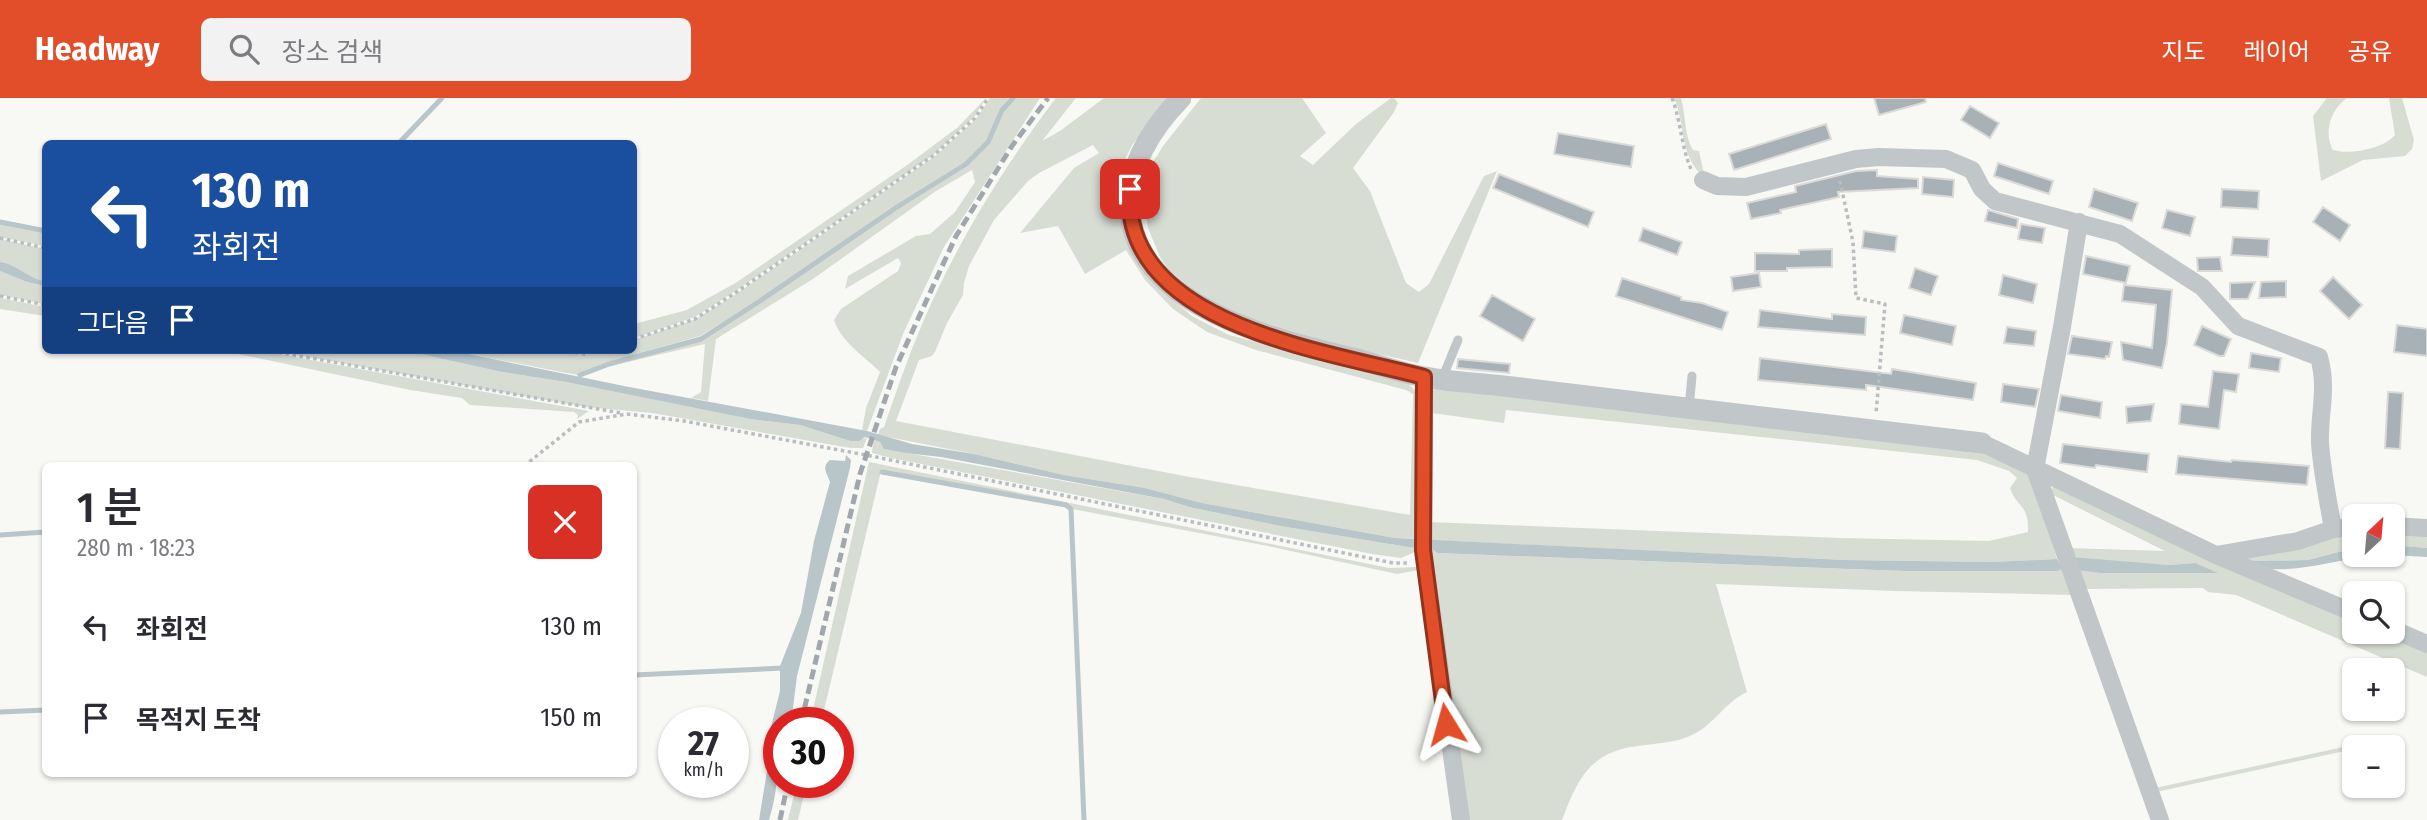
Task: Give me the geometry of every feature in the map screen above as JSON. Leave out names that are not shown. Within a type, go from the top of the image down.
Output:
[{"type":"street","points":[[1181,98],[1157,125],[1139,155],[1130,189],[1132,226],[1143,251],[1154,267],[1181,294],[1231,321],[1284,340],[1433,378],[1982,443],[2216,555],[2342,608]]},
{"type":"street","points":[[1703,180],[1717,186],[1745,187],[1856,159],[1946,159],[1972,170],[1982,190],[1995,201],[2120,234],[2202,287],[2238,326],[2319,357],[2324,376],[2320,441],[2322,467],[2333,529]]},
{"type":"street","points":[[2079,222],[2035,470],[2160,820]]},
{"type":"street","points":[[1433,378],[1424,548],[1461,820]]},
{"type":"street","points":[[2405,527],[2427,528]]},
{"type":"street","points":[[2216,555],[2298,541],[2342,528]]},
{"type":"street","points":[[2405,635],[2427,644]]},
{"type":"lane","points":[[1433,378],[1458,340]]},
{"type":"lane","points":[[1689,408],[1692,376]]},
{"type":"path","points":[[637,338],[695,319],[735,293],[934,155],[975,118],[988,98]]},
{"type":"path","points":[[1672,98],[1678,113],[1682,146],[1691,169],[1703,180]]},
{"type":"path","points":[[1837,165],[1853,242],[1856,298],[1885,304],[1875,430]]},
{"type":"path","points":[[0,238],[42,247]]},
{"type":"path","points":[[0,296],[42,304]]},
{"type":"path","points":[[288,354],[866,455],[1393,563],[1424,548]]},
{"type":"path","points":[[529,462],[579,422],[627,414]]},
{"type":"shaded area","points":[[986,98],[974,117],[933,155],[734,292],[695,317],[637,337],[637,323],[687,310],[737,282],[958,127]]},
{"type":"shaded area","points":[[990,98],[1009,98],[1000,109],[986,141],[965,162],[896,205],[759,300],[700,336],[637,354],[637,339],[696,319],[736,294],[935,156],[976,119]]},
{"type":"shaded area","points":[[1015,98],[1040,98],[944,247],[903,334],[867,431],[862,430],[866,408],[880,372],[848,342],[834,320],[841,309],[898,271],[901,263],[898,258],[845,289],[848,276],[916,236],[930,234],[955,212],[975,182],[972,170],[936,191],[813,279],[716,339],[708,401],[691,398],[701,392],[705,344],[610,366],[702,340],[761,303],[898,208],[967,165],[989,143],[1003,111]]},
{"type":"shaded area","points":[[1056,98],[1076,98],[1042,141],[1104,98],[1167,98],[1126,157],[1122,185],[1161,290],[1192,316],[1229,335],[1404,380],[1417,392],[1419,539],[1395,538],[1202,503],[1145,488],[1064,475],[878,435],[884,427],[907,361],[936,292],[983,206]],"holes":[[[1093,145],[1099,153],[1074,168],[1020,233],[1058,226],[1085,274],[1126,250],[1145,280],[1173,309],[1207,332],[1256,350],[1413,394],[1410,515],[1190,477],[896,421],[919,360],[932,356],[935,352],[963,295],[969,266],[994,220],[1028,181],[1039,173]]]},
{"type":"shaded area","points":[[1201,98],[1302,98],[1326,133],[1300,156],[1313,165],[1356,124],[1394,98],[1398,103],[1394,112],[1353,168],[1370,191],[1406,283],[1419,292],[1429,284],[1484,176],[1497,171],[1418,363],[1316,340],[1211,305],[1168,269],[1148,228],[1143,194],[1152,164]]},
{"type":"shaded area","points":[[1674,98],[1681,98],[1688,138],[1693,150],[1699,151],[1705,178],[1696,169],[1687,150]]},
{"type":"shaded area","points":[[2327,98],[2347,98],[2330,121],[2329,136],[2333,150],[2366,150],[2390,140],[2395,135],[2389,98],[2402,98],[2414,140],[2412,149],[2405,156],[2363,160],[2321,181],[2313,116]]},
{"type":"shaded area","points":[[0,223],[42,231],[42,245],[0,237]]},
{"type":"shaded area","points":[[0,239],[42,248],[42,280],[12,266],[0,262]]},
{"type":"shaded area","points":[[0,262],[42,280],[42,285],[27,282],[0,271]]},
{"type":"shaded area","points":[[0,271],[42,285],[42,303],[0,295]]},
{"type":"shaded area","points":[[0,298],[42,306],[42,316],[0,309]]},
{"type":"shaded area","points":[[238,354],[278,354],[589,411],[577,419],[578,415],[574,412],[470,405],[462,398],[410,390]]},
{"type":"shaded area","points":[[292,354],[420,354],[750,419],[800,425],[850,441],[867,438],[863,448],[850,448],[652,413],[585,407]]},
{"type":"shaded area","points":[[420,354],[468,354],[867,431],[912,444],[974,454],[1064,475],[1145,488],[1202,503],[1395,538],[1844,560],[1992,562],[2057,559],[2062,569],[1904,571],[1438,553],[1429,548],[1280,526],[1189,507],[1164,499],[941,457],[884,449],[880,442],[865,437],[859,441],[850,441],[800,425],[750,419]]},
{"type":"shaded area","points":[[469,354],[578,354],[636,354],[577,375]]},
{"type":"shaded area","points":[[1438,387],[1979,451],[2025,470],[2031,477],[2057,559],[1992,562],[1844,560],[1428,540],[1428,522],[1989,541],[2028,532],[2025,511],[2010,488],[2017,478],[2009,471],[1977,460],[1506,410],[1504,423],[1432,413],[1433,390]]},
{"type":"shaded area","points":[[873,440],[880,442],[885,449],[1164,499],[1189,507],[1280,526],[1408,547],[1418,546],[1417,551],[1401,558],[1372,554],[891,458],[872,453]]},
{"type":"shaded area","points":[[846,455],[851,460],[850,468],[797,676],[793,707],[776,707],[780,691],[780,666],[801,613],[814,541],[830,482],[826,465],[830,460],[845,461]]},
{"type":"shaded area","points":[[869,462],[1389,568],[1416,567],[1419,570],[1397,574],[1268,546],[1072,509],[1068,504],[881,471],[825,707],[814,707]]},
{"type":"shaded area","points":[[2053,486],[2342,615],[2342,641],[2236,595],[2208,592],[2203,588],[2083,589],[2075,570],[2100,573],[2216,573],[2194,563],[2127,563],[2071,557],[2068,548],[2165,551],[2051,494]]},
{"type":"shaded area","points":[[2405,534],[2427,535],[2427,548],[2405,546]]},
{"type":"shaded area","points":[[2342,536],[2342,551],[2308,560],[2254,561],[2250,565],[2244,554]]},
{"type":"shaded area","points":[[2405,546],[2427,548],[2427,557],[2405,556]]},
{"type":"shaded area","points":[[1429,548],[1438,553],[1904,571],[2062,569],[2074,595],[1716,584],[1747,692],[1700,731],[1686,738],[1622,749],[1597,761],[1580,780],[1562,820],[1467,820]]},
{"type":"shaded area","points":[[2342,551],[2342,561],[2310,567],[2270,568],[2251,561],[2308,560]]},
{"type":"shaded area","points":[[2071,557],[2168,565],[2195,563],[2218,573],[2100,573],[2075,570]]},
{"type":"shaded area","points":[[2405,642],[2427,651],[2427,677],[2405,668],[2405,658],[2383,658],[2350,644],[2405,644]]},
{"type":"shaded area","points":[[2342,747],[2342,752],[2156,792],[2155,788]]},
{"type":"shaded area","points":[[763,796],[763,798],[774,798],[769,820],[759,820]]},
{"type":"shaded area","points":[[793,798],[803,798],[798,820],[788,820]]},
{"type":"building","points":[[1874,98],[1925,98],[1926,102],[1879,115]]},
{"type":"building","points":[[1970,106],[1999,123],[1990,138],[1961,120]]},
{"type":"building","points":[[1826,124],[1831,139],[1734,170],[1729,154]]},
{"type":"building","points":[[1558,133],[1634,146],[1631,167],[1554,154]]},
{"type":"building","points":[[1998,163],[2053,181],[2049,194],[1994,176]]},
{"type":"building","points":[[1877,170],[1877,176],[1918,179],[1918,188],[1838,192],[1839,197],[1751,219],[1747,203],[1796,192],[1795,186],[1856,171]]},
{"type":"building","points":[[1499,174],[1594,212],[1588,227],[1493,188]]},
{"type":"building","points":[[1923,177],[1954,180],[1953,197],[1922,194]]},
{"type":"building","points":[[2094,189],[2138,203],[2132,221],[2089,207]]},
{"type":"building","points":[[2222,189],[2259,191],[2258,209],[2221,207]]},
{"type":"building","points":[[2323,207],[2350,225],[2340,241],[2313,222]]},
{"type":"building","points":[[1988,210],[2018,219],[2017,228],[1985,221]]},
{"type":"building","points":[[2167,210],[2195,217],[2190,236],[2162,228]]},
{"type":"building","points":[[2021,224],[2045,228],[2042,243],[2018,239]]},
{"type":"building","points":[[1643,228],[1682,242],[1677,255],[1639,241]]},
{"type":"building","points":[[1864,231],[1897,236],[1895,252],[1862,248]]},
{"type":"building","points":[[2233,237],[2269,239],[2268,257],[2231,255]]},
{"type":"building","points":[[1832,249],[1832,267],[1755,271],[1755,253],[1799,254],[1799,250]]},
{"type":"building","points":[[2086,256],[2130,266],[2126,283],[2083,274]]},
{"type":"building","points":[[2220,257],[2222,271],[2198,271],[2197,258]]},
{"type":"building","points":[[1915,268],[1938,276],[1931,295],[1909,288]]},
{"type":"building","points":[[1759,273],[1761,287],[1733,291],[1731,277]]},
{"type":"building","points":[[2003,275],[2037,284],[2033,303],[1999,295]]},
{"type":"building","points":[[2333,277],[2362,305],[2349,319],[2320,291]]},
{"type":"building","points":[[1622,278],[1681,297],[1681,300],[1702,303],[1728,312],[1722,330],[1616,296]]},
{"type":"building","points":[[2286,281],[2286,297],[2259,298],[2261,282]]},
{"type":"building","points":[[2255,282],[2248,299],[2230,299],[2230,283]]},
{"type":"building","points":[[2124,285],[2172,290],[2162,368],[2123,360],[2121,342],[2152,348],[2156,305],[2122,301]]},
{"type":"building","points":[[1492,295],[1535,319],[1523,341],[1480,316]]},
{"type":"building","points":[[1760,310],[1832,319],[1832,314],[1866,317],[1865,335],[1758,327]]},
{"type":"building","points":[[1904,315],[1956,326],[1952,345],[1900,333]]},
{"type":"building","points":[[2397,325],[2427,329],[2427,356],[2394,352]]},
{"type":"building","points":[[2202,326],[2231,339],[2224,356],[2194,345]]},
{"type":"building","points":[[2007,327],[2036,331],[2034,346],[2004,343]]},
{"type":"building","points":[[2072,336],[2112,342],[2109,357],[2106,356],[2105,359],[2068,354]]},
{"type":"building","points":[[2251,353],[2281,358],[2279,372],[2249,368]]},
{"type":"building","points":[[1760,358],[1891,374],[1892,369],[1976,383],[1973,400],[1866,385],[1866,390],[1758,380]]},
{"type":"building","points":[[1458,359],[1510,364],[1509,373],[1457,368]]},
{"type":"building","points":[[2213,371],[2239,374],[2236,392],[2224,390],[2219,429],[2179,424],[2181,404],[2208,407]]},
{"type":"building","points":[[2003,384],[2039,389],[2035,407],[2001,402]]},
{"type":"building","points":[[2388,392],[2403,393],[2400,449],[2385,448]]},
{"type":"building","points":[[2061,395],[2102,402],[2100,418],[2058,411]]},
{"type":"building","points":[[2154,404],[2151,421],[2127,423],[2126,407]]},
{"type":"building","points":[[2063,444],[2149,454],[2147,472],[2060,463]]},
{"type":"building","points":[[2178,456],[2309,466],[2307,485],[2176,474]]},
{"type":"waterway","points":[[402,140],[442,98]]},
{"type":"waterway","points":[[580,375],[609,364],[701,339],[897,207],[966,164],[988,142],[1002,110],[1013,98]]},
{"type":"waterway","points":[[0,222],[42,230]]},
{"type":"waterway","points":[[882,472],[1066,505],[1071,509],[1084,820]]},
{"type":"waterway","points":[[0,535],[42,532]]},
{"type":"waterway","points":[[637,675],[784,668]]},
{"type":"waterway","points":[[0,712],[42,710]]},
{"type":"railway","points":[[805,707],[860,474],[896,367],[956,236],[1012,146],[1048,98]]},
{"type":"railway","points":[[780,820],[785,798]]},
{"type":"route","points":[[1130,189],[1129,209],[1137,240],[1154,267],[1181,294],[1213,313],[1253,330],[1302,346],[1424,377],[1423,550],[1446,724]]}]
